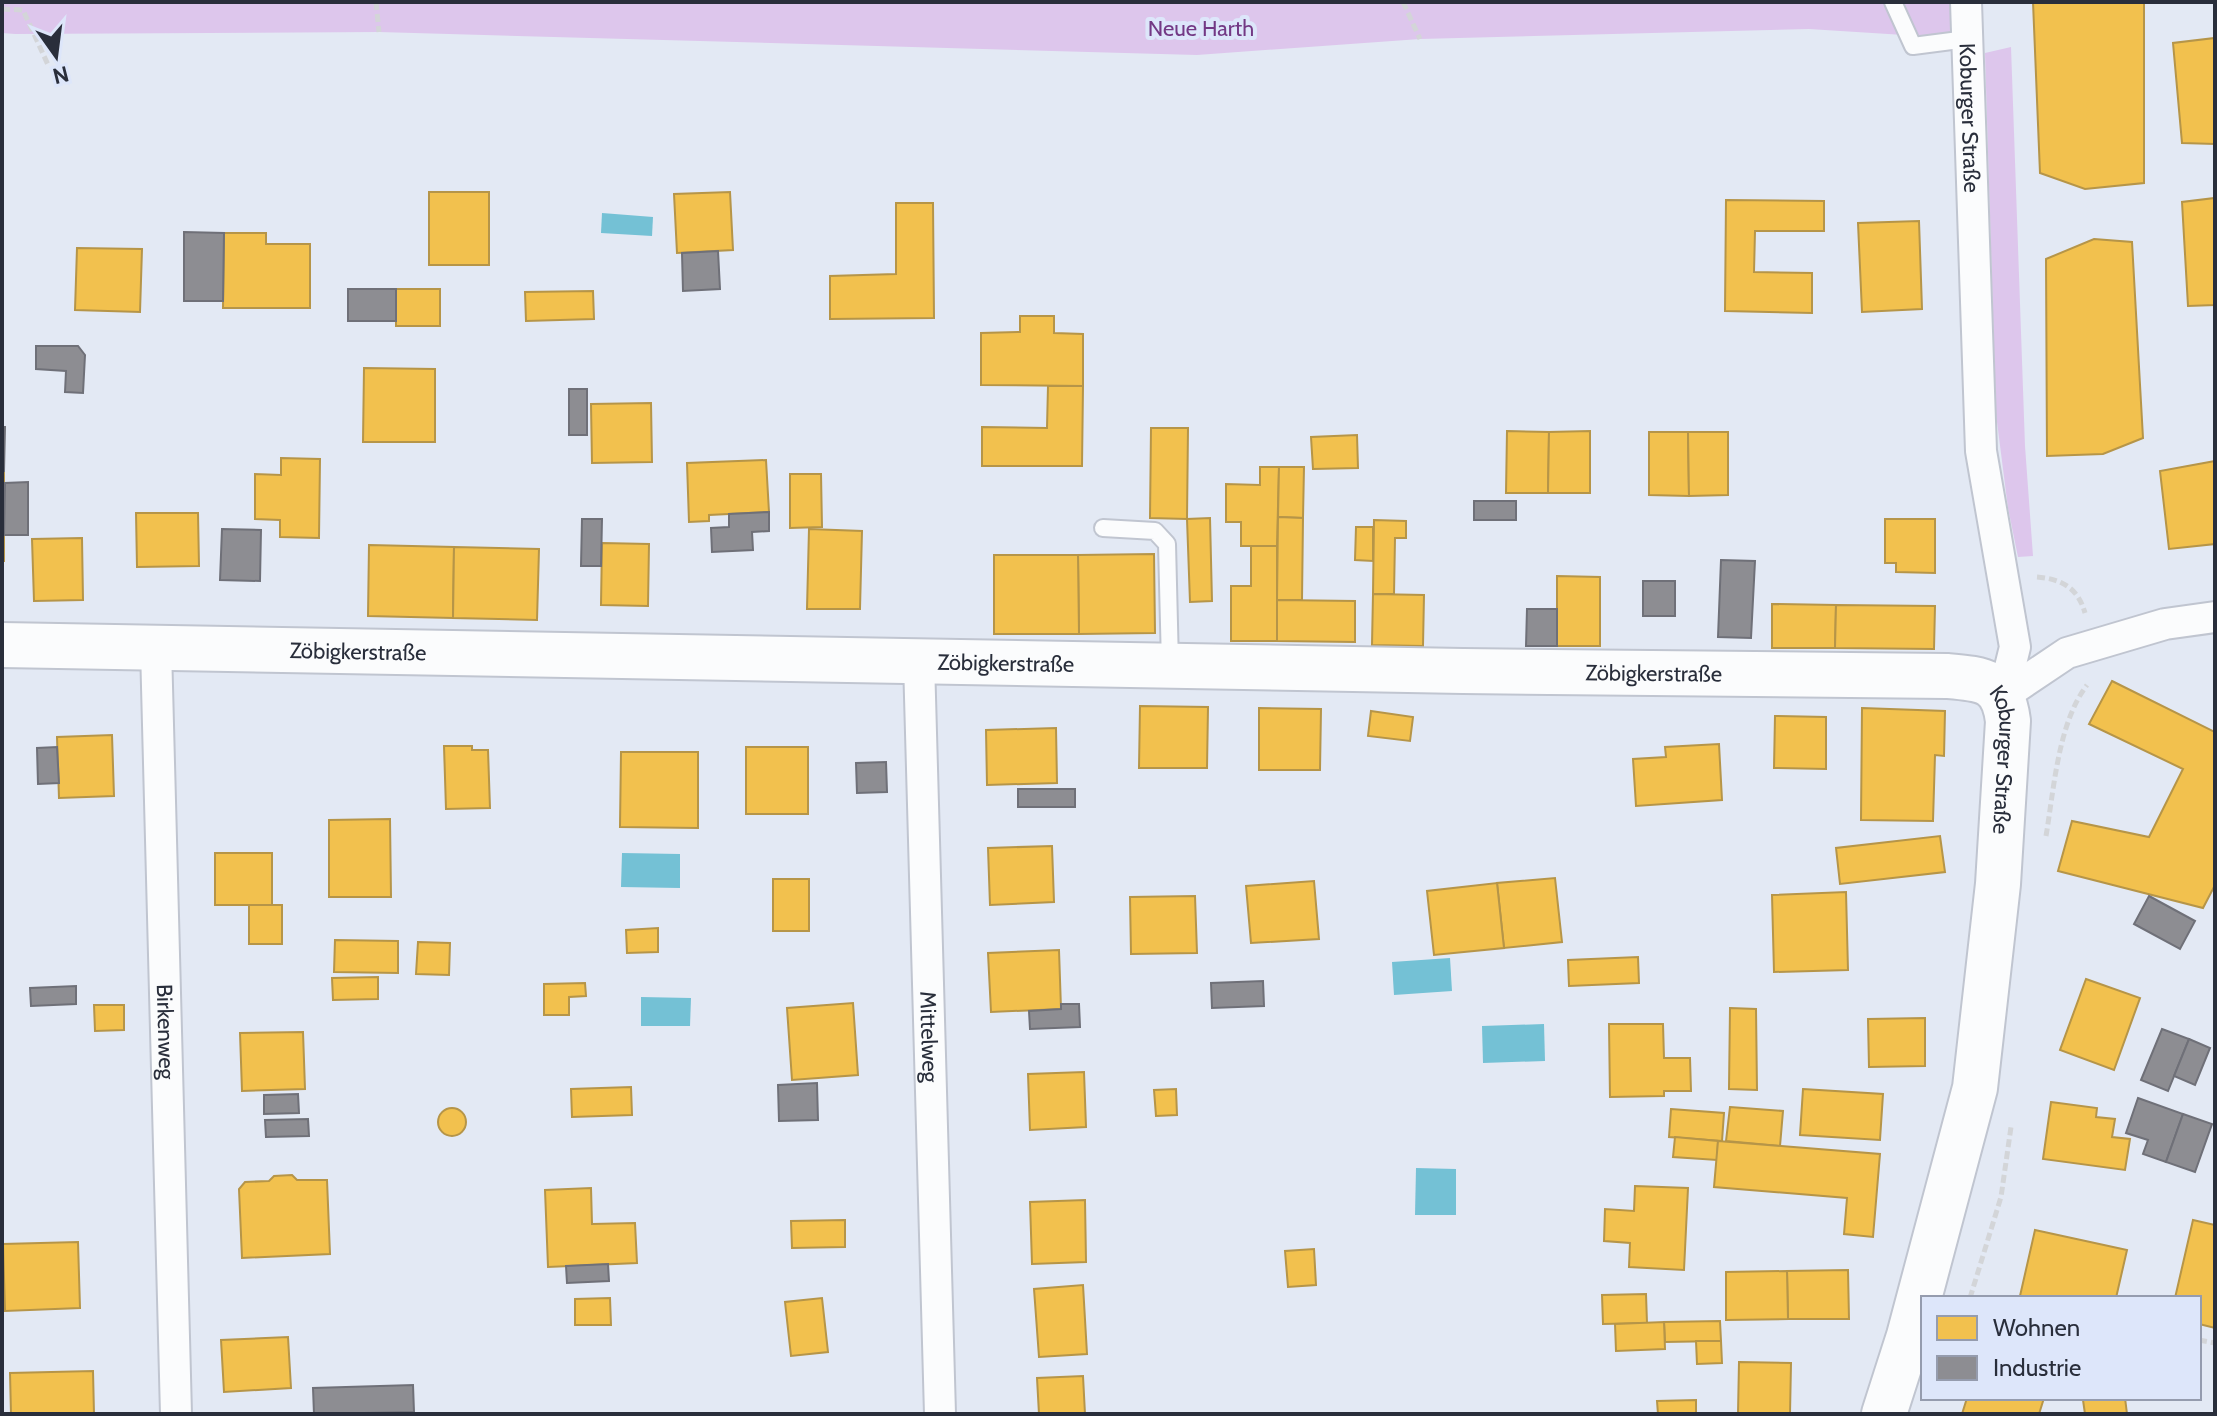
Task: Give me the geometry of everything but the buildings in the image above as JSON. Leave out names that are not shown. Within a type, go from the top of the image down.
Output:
[{"type":"main road","name":"Zöbigkerstraße","points":[[2,645],[1947,676],[1984,681],[1995,686],[2003,696]]},
{"type":"main road","name":"Koburger Straße","points":[[1923,1296],[1977,1074],[1999,869],[2008,721],[2003,696]]},
{"type":"main road","name":"Koburger Straße","points":[[1884,1414],[1921,1303]]},
{"type":"street","name":"Koburger Straße","points":[[1966,2],[1981,451],[2015,647],[2003,696]]},
{"type":"street","points":[[2003,696],[2067,653],[2165,624],[2215,617]]},
{"type":"street","name":"Birkenweg","points":[[156,648],[176,1414]]},
{"type":"street","name":"Mittelweg","points":[[919,661],[940,1414]]},
{"type":"lane","points":[[1893,2],[1913,46],[1967,39]]},
{"type":"lane","points":[[1103,528],[1155,531],[1167,544],[1170,665]]},
{"type":"path","points":[[376,2],[379,32]]},
{"type":"path","points":[[1403,2],[1420,39]]},
{"type":"path","points":[[2,9],[23,10],[49,67]]},
{"type":"path","points":[[2006,583],[2035,577],[2067,584],[2082,602],[2086,618]]},
{"type":"path","points":[[2044,847],[2058,762],[2076,700],[2089,683]]},
{"type":"path","points":[[1971,1296],[2001,1197],[2012,1121]]},
{"type":"green space","name":"Neue Harth","points":[[2,2],[1966,2],[1967,39],[1809,29],[1420,39],[1197,55],[379,32],[15,34],[2,33]]},
{"type":"green space","points":[[2011,47],[2025,446],[2033,556],[2018,557],[2008,508],[1996,414],[1985,53]]},
{"type":"water","points":[[602,213],[653,217],[652,236],[601,233]]},
{"type":"water","points":[[622,853],[680,854],[680,888],[621,887]]},
{"type":"water","points":[[1450,958],[1452,991],[1394,995],[1392,962]]},
{"type":"water","points":[[641,997],[691,998],[690,1026],[641,1026]]},
{"type":"water","points":[[1544,1024],[1545,1061],[1483,1063],[1482,1026]]},
{"type":"water","points":[[1416,1168],[1456,1169],[1456,1215],[1415,1215]]}]
